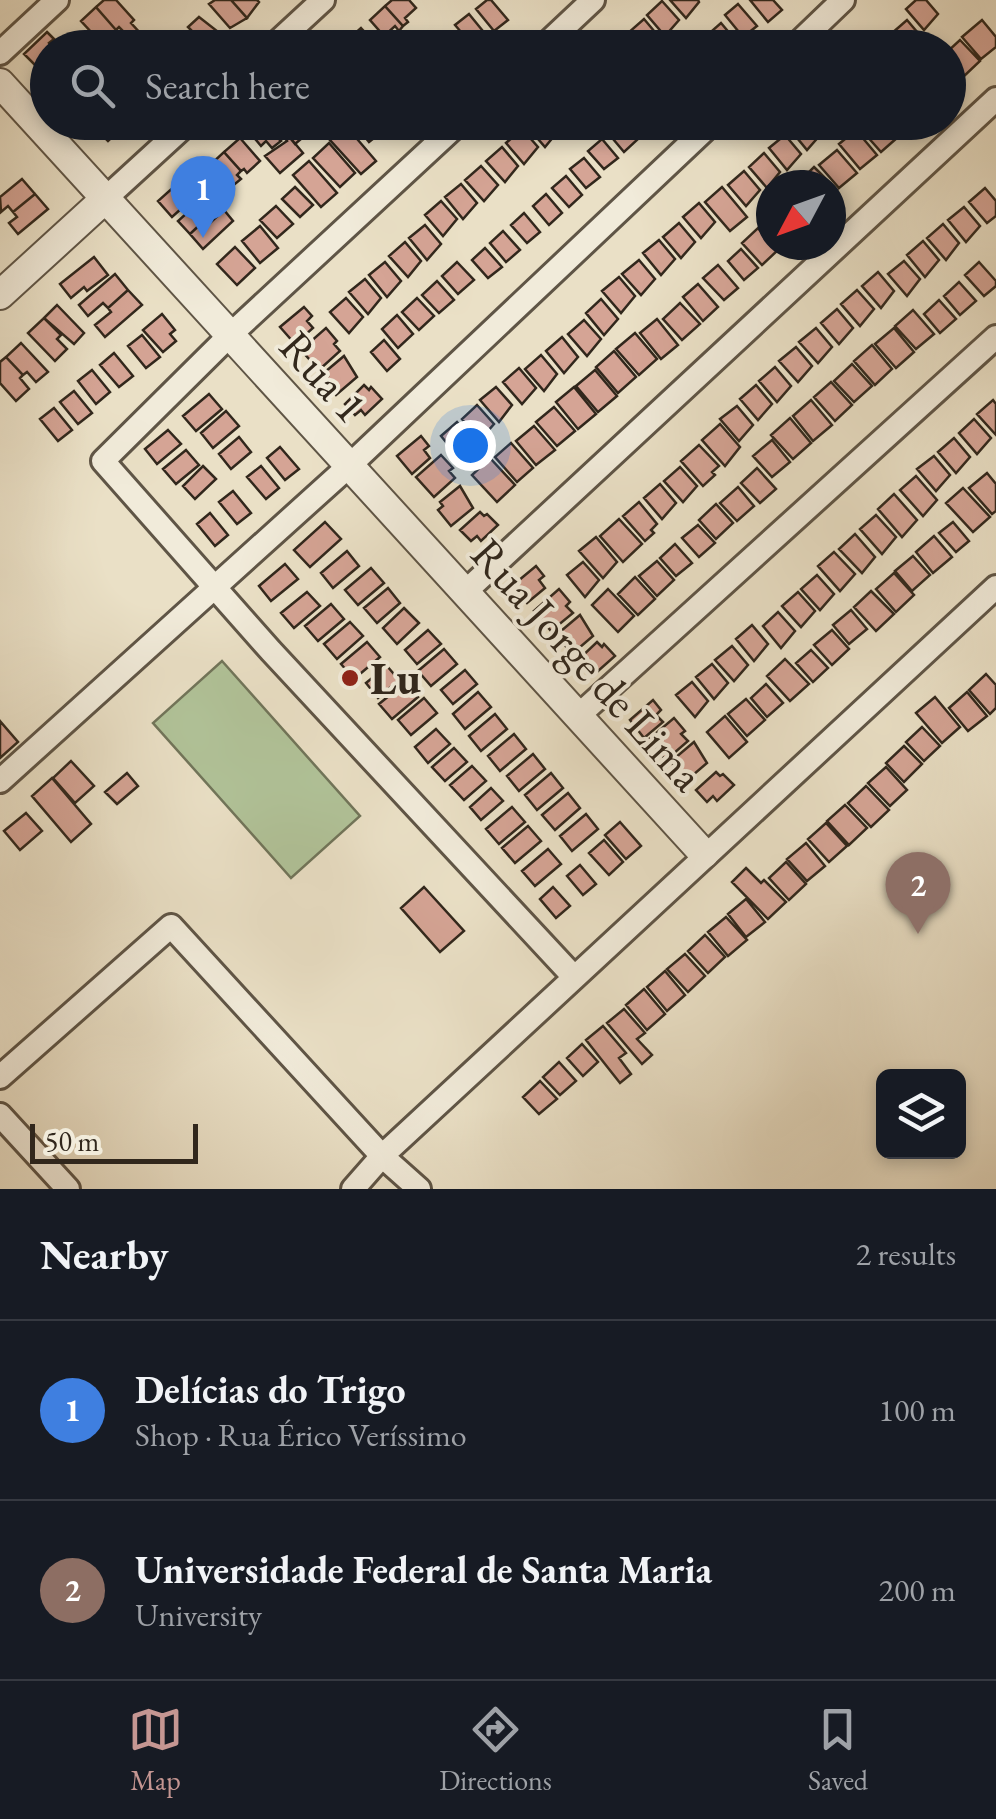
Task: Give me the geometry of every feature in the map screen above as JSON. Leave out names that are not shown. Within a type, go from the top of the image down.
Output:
[{"type":"street","points":[[0,53],[57,0]]},
{"type":"street","points":[[290,30],[323,0]]},
{"type":"street","points":[[561,30],[593,0]]},
{"type":"street","points":[[812,30],[844,0]]},
{"type":"street","name":"Rua 1","points":[[0,83],[30,116]]},
{"type":"street","points":[[966,127],[996,99]]},
{"type":"street","name":"Rua 1","points":[[53,140],[408,530]]},
{"type":"street","points":[[0,295],[169,140]]},
{"type":"street","points":[[441,140],[230,335],[104,462],[270,651],[573,976]]},
{"type":"street","points":[[0,781],[348,466],[695,140]]},
{"type":"street","points":[[464,592],[952,140]]},
{"type":"street","points":[[578,716],[996,337]]},
{"type":"street","name":"Rua Jorge de Lima","points":[[408,530],[704,854]]},
{"type":"street","points":[[353,1189],[382,1156],[573,976],[996,586]]},
{"type":"street","points":[[0,1077],[171,926],[382,1156],[419,1189]]},
{"type":"street","points":[[0,1116],[68,1189]]},
{"type":"green space","points":[[222,661],[360,816],[291,878],[153,723]]},
{"type":"building","points":[[104,0],[116,0],[134,20],[131,23],[137,30],[116,30],[96,7]]},
{"type":"building","points":[[231,0],[247,18],[230,28],[209,4]]},
{"type":"building","points":[[231,0],[257,0],[259,2],[247,18]]},
{"type":"building","points":[[392,0],[409,0],[416,8],[405,18],[408,22],[403,26],[385,6]]},
{"type":"building","points":[[491,0],[508,20],[493,30],[476,9]]},
{"type":"building","points":[[670,0],[698,0],[699,2],[686,18]]},
{"type":"building","points":[[750,0],[773,0],[782,10],[768,22]]},
{"type":"building","points":[[916,0],[926,0],[938,14],[924,30],[906,9]]},
{"type":"building","points":[[662,1],[679,20],[670,30],[660,30],[647,15]]},
{"type":"building","points":[[738,4],[757,26],[737,30],[725,15]]},
{"type":"building","points":[[385,6],[403,26],[400,30],[395,26],[379,30],[370,20]]},
{"type":"building","points":[[96,7],[116,30],[89,30],[81,21]]},
{"type":"building","points":[[469,14],[482,30],[459,30],[455,25]]},
{"type":"building","points":[[199,17],[216,30],[191,30],[188,27]]},
{"type":"building","points":[[644,19],[653,30],[631,30]]},
{"type":"building","points":[[907,20],[915,30],[896,30]]},
{"type":"building","points":[[982,20],[996,37],[996,47],[981,59],[966,42],[966,34]]},
{"type":"building","points":[[966,46],[980,61],[966,74]]},
{"type":"building","points":[[242,140],[260,161],[247,173],[224,152]]},
{"type":"building","points":[[256,140],[281,141],[272,148],[266,141],[261,146]]},
{"type":"building","points":[[292,140],[303,153],[280,173],[265,156]]},
{"type":"building","points":[[330,140],[358,140],[376,161],[361,174]]},
{"type":"building","points":[[532,140],[538,147],[524,164],[506,143]]},
{"type":"building","points":[[603,140],[618,158],[604,169],[588,151]]},
{"type":"building","points":[[614,140],[637,140],[624,152]]},
{"type":"building","points":[[779,140],[789,140],[801,154],[787,170],[769,148]]},
{"type":"building","points":[[799,140],[816,140],[807,150]]},
{"type":"building","points":[[844,140],[864,140],[877,155],[860,169],[839,144]]},
{"type":"building","points":[[870,140],[895,140],[881,152]]},
{"type":"building","points":[[329,143],[355,173],[340,187],[313,158]]},
{"type":"building","points":[[502,147],[518,166],[505,182],[486,161]]},
{"type":"building","points":[[837,150],[857,173],[846,182],[846,170],[823,170],[819,165]]},
{"type":"building","points":[[224,152],[241,171],[237,175],[241,179],[230,188],[210,165]]},
{"type":"building","points":[[764,153],[778,170],[756,170],[756,175],[749,167]]},
{"type":"building","points":[[584,158],[600,177],[586,188],[570,169]]},
{"type":"building","points":[[309,161],[337,193],[321,207],[293,175]]},
{"type":"building","points":[[481,166],[498,185],[484,201],[465,180]]},
{"type":"building","points":[[744,171],[756,185],[756,195],[746,206],[728,185]]},
{"type":"building","points":[[186,176],[196,187],[188,194],[192,199],[172,217],[158,201]]},
{"type":"building","points":[[566,176],[582,195],[569,207],[552,188]]},
{"type":"building","points":[[22,179],[35,194],[13,212],[8,206],[1,212],[0,197]]},
{"type":"building","points":[[461,184],[477,203],[463,219],[445,197]]},
{"type":"building","points":[[295,187],[313,205],[300,217],[282,199]]},
{"type":"building","points":[[722,187],[747,217],[730,231],[705,202]]},
{"type":"building","points":[[985,188],[996,201],[996,216],[987,223],[969,202]]},
{"type":"building","points":[[35,194],[48,209],[18,234],[9,223],[17,217],[13,212]]},
{"type":"building","points":[[208,194],[216,203],[190,234],[178,221]]},
{"type":"building","points":[[546,194],[562,213],[549,225],[533,206]]},
{"type":"building","points":[[441,201],[457,219],[443,236],[425,215]]},
{"type":"building","points":[[699,203],[715,222],[701,238],[683,217]]},
{"type":"building","points":[[276,206],[293,224],[277,238],[260,220]]},
{"type":"building","points":[[964,207],[980,226],[966,242],[948,220]]},
{"type":"building","points":[[224,210],[233,221],[203,249],[190,234],[207,218],[211,222]]},
{"type":"building","points":[[524,213],[540,232],[527,243],[511,225]]},
{"type":"building","points":[[679,223],[695,242],[681,258],[663,237]]},
{"type":"building","points":[[943,224],[959,243],[946,260],[927,238]]},
{"type":"building","points":[[425,225],[441,244],[427,260],[409,238]]},
{"type":"building","points":[[260,226],[278,248],[260,263],[242,241]]},
{"type":"building","points":[[756,230],[756,258],[742,243]]},
{"type":"building","points":[[503,231],[520,250],[506,262],[490,243]]},
{"type":"building","points":[[659,240],[675,259],[661,275],[643,253]]},
{"type":"building","points":[[923,241],[939,260],[925,277],[907,255]]},
{"type":"building","points":[[405,242],[421,261],[408,277],[389,256]]},
{"type":"building","points":[[235,247],[255,268],[237,285],[217,264]]},
{"type":"building","points":[[485,248],[502,267],[488,278],[472,260]]},
{"type":"building","points":[[741,249],[758,268],[744,280],[728,261]]},
{"type":"building","points":[[94,257],[108,275],[71,298],[60,284]]},
{"type":"building","points":[[639,260],[655,279],[641,295],[622,274]]},
{"type":"building","points":[[904,261],[920,279],[907,296],[888,274]]},
{"type":"building","points":[[385,262],[401,281],[387,297],[369,275]]},
{"type":"building","points":[[457,262],[474,280],[458,294],[442,276]]},
{"type":"building","points":[[979,262],[996,281],[996,286],[984,296],[965,275]]},
{"type":"building","points":[[718,265],[738,288],[724,300],[703,278]]},
{"type":"building","points":[[878,272],[894,291],[881,308],[862,286]]},
{"type":"building","points":[[115,274],[128,290],[108,308],[103,303],[88,316],[79,305]]},
{"type":"building","points":[[619,277],[635,296],[621,313],[602,291]]},
{"type":"building","points":[[365,279],[381,298],[368,314],[349,292]]},
{"type":"building","points":[[437,281],[454,300],[439,313],[422,295]]},
{"type":"building","points":[[959,282],[976,301],[960,315],[944,296]]},
{"type":"building","points":[[698,284],[718,307],[703,321],[683,297]]},
{"type":"building","points":[[128,290],[142,305],[105,337],[95,325]]},
{"type":"building","points":[[857,290],[874,309],[860,326],[841,304]]},
{"type":"building","points":[[346,298],[363,317],[349,333],[330,312]]},
{"type":"building","points":[[417,298],[434,316],[419,330],[402,312]]},
{"type":"building","points":[[601,299],[618,319],[604,335],[586,313]]},
{"type":"building","points":[[939,300],[956,319],[940,333],[924,314]]},
{"type":"building","points":[[680,303],[700,324],[682,340],[663,319]]},
{"type":"building","points":[[57,305],[84,333],[74,344],[44,318]]},
{"type":"building","points":[[304,307],[312,316],[307,321],[313,328],[295,344],[280,327]]},
{"type":"building","points":[[837,309],[853,328],[839,344],[821,323]]},
{"type":"building","points":[[913,310],[934,334],[916,349],[895,326]]},
{"type":"building","points":[[162,314],[175,330],[170,334],[176,341],[163,352],[143,330]]},
{"type":"building","points":[[397,315],[413,334],[398,348],[382,329]]},
{"type":"building","points":[[44,318],[61,335],[57,339],[67,349],[55,361],[28,333]]},
{"type":"building","points":[[657,319],[678,345],[661,359],[640,333]]},
{"type":"building","points":[[584,320],[601,339],[587,356],[568,334]]},
{"type":"building","points":[[326,328],[340,351],[319,370],[301,350]]},
{"type":"building","points":[[816,328],[832,347],[818,363],[799,342]]},
{"type":"building","points":[[894,328],[914,352],[896,368],[875,344]]},
{"type":"building","points":[[635,333],[657,359],[639,375],[616,349]]},
{"type":"building","points":[[142,335],[160,357],[146,368],[128,346]]},
{"type":"building","points":[[562,337],[578,357],[564,373],[546,351]]},
{"type":"building","points":[[384,340],[400,359],[387,371],[371,352]]},
{"type":"building","points":[[21,343],[48,372],[36,382],[6,357]]},
{"type":"building","points":[[872,345],[892,369],[875,385],[854,361]]},
{"type":"building","points":[[796,347],[812,366],[798,382],[779,361]]},
{"type":"building","points":[[614,351],[636,377],[618,393],[596,367]]},
{"type":"building","points":[[114,353],[133,376],[119,387],[100,365]]},
{"type":"building","points":[[541,355],[557,374],[544,391],[525,369]]},
{"type":"building","points":[[344,356],[357,377],[336,395],[323,380],[328,376],[325,372]]},
{"type":"building","points":[[6,357],[23,375],[20,378],[29,389],[16,401],[0,383],[0,362]]},
{"type":"building","points":[[852,364],[872,386],[854,402],[834,381]]},
{"type":"building","points":[[775,367],[791,386],[777,402],[759,381]]},
{"type":"building","points":[[519,368],[536,388],[522,404],[503,382]]},
{"type":"building","points":[[92,370],[110,392],[96,404],[78,381]]},
{"type":"building","points":[[595,370],[617,396],[598,412],[576,386]]},
{"type":"building","points":[[831,382],[852,405],[835,421],[814,397]]},
{"type":"building","points":[[364,385],[382,399],[365,415],[361,410],[355,415],[345,404]]},
{"type":"building","points":[[756,385],[772,404],[758,420],[740,399]]},
{"type":"building","points":[[496,387],[512,405],[499,422],[480,400]]},
{"type":"building","points":[[574,387],[596,414],[578,429],[556,402]]},
{"type":"building","points":[[74,391],[92,413],[78,424],[60,402]]},
{"type":"building","points":[[209,394],[222,409],[196,431],[183,416]]},
{"type":"building","points":[[811,400],[832,425],[813,441],[793,416]]},
{"type":"building","points":[[993,400],[996,404],[996,435],[977,414]]},
{"type":"building","points":[[477,405],[494,424],[480,440],[462,419]]},
{"type":"building","points":[[737,406],[753,425],[739,441],[720,419]]},
{"type":"building","points":[[554,407],[575,431],[557,446],[536,422]]},
{"type":"building","points":[[54,408],[72,430],[58,441],[40,419]]},
{"type":"building","points":[[226,411],[239,426],[213,448],[201,433]]},
{"type":"building","points":[[790,418],[811,443],[793,459],[771,435]]},
{"type":"building","points":[[974,419],[991,438],[977,454],[959,433]]},
{"type":"building","points":[[457,422],[473,441],[459,458],[441,436]]},
{"type":"building","points":[[720,424],[740,447],[725,466],[702,440]]},
{"type":"building","points":[[534,426],[555,450],[536,465],[516,441]]},
{"type":"building","points":[[168,430],[181,444],[157,464],[145,449]]},
{"type":"building","points":[[421,436],[429,446],[424,450],[430,458],[412,474],[397,456]]},
{"type":"building","points":[[239,437],[251,452],[231,469],[219,454]]},
{"type":"building","points":[[954,438],[970,457],[956,473],[938,452]]},
{"type":"building","points":[[772,440],[790,462],[772,477],[753,456]]},
{"type":"building","points":[[511,443],[533,468],[517,482],[495,457]]},
{"type":"building","points":[[699,445],[719,466],[703,486],[681,461]]},
{"type":"building","points":[[280,447],[299,469],[285,480],[267,458]]},
{"type":"building","points":[[186,450],[199,465],[176,484],[163,469]]},
{"type":"building","points":[[441,455],[453,468],[449,471],[455,478],[434,497],[416,477]]},
{"type":"building","points":[[934,456],[950,475],[936,491],[917,469]]},
{"type":"building","points":[[490,458],[515,485],[497,502],[472,475]]},
{"type":"building","points":[[203,466],[216,479],[195,499],[183,486]]},
{"type":"building","points":[[261,466],[279,488],[266,499],[247,477]]},
{"type":"building","points":[[680,467],[697,486],[683,502],[664,481]]},
{"type":"building","points":[[757,468],[776,489],[760,503],[741,483]]},
{"type":"building","points":[[987,473],[996,484],[996,511],[992,514],[969,488]]},
{"type":"building","points":[[916,476],[937,500],[923,516],[900,490]]},
{"type":"building","points":[[660,484],[676,503],[662,519],[644,498]]},
{"type":"building","points":[[460,486],[473,508],[451,526],[438,510],[443,506],[440,502]]},
{"type":"building","points":[[738,487],[754,506],[737,521],[720,503]]},
{"type":"building","points":[[963,488],[990,517],[973,532],[946,503]]},
{"type":"building","points":[[233,491],[251,513],[237,524],[219,502]]},
{"type":"building","points":[[894,494],[917,520],[902,537],[878,509]]},
{"type":"building","points":[[639,502],[657,524],[645,541],[623,516]]},
{"type":"building","points":[[716,504],[733,523],[716,539],[699,520]]},
{"type":"building","points":[[480,512],[498,525],[481,541],[477,536],[471,541],[460,530]]},
{"type":"building","points":[[210,513],[228,535],[215,546],[197,524]]},
{"type":"building","points":[[876,515],[896,537],[882,554],[860,529]]},
{"type":"building","points":[[619,519],[642,544],[623,562],[600,536]]},
{"type":"building","points":[[325,522],[341,539],[310,567],[294,550]]},
{"type":"building","points":[[953,522],[969,541],[956,552],[939,533]]},
{"type":"building","points":[[698,525],[715,543],[699,557],[682,538]]},
{"type":"building","points":[[855,534],[875,557],[862,573],[839,549]]},
{"type":"building","points":[[934,536],[952,557],[933,573],[916,552]]},
{"type":"building","points":[[596,537],[617,562],[603,578],[579,551]]},
{"type":"building","points":[[675,544],[692,563],[676,576],[660,558]]},
{"type":"building","points":[[347,551],[359,566],[333,588],[321,573]]},
{"type":"building","points":[[834,552],[855,574],[840,591],[818,566]]},
{"type":"building","points":[[913,556],[930,575],[912,591],[895,571]]},
{"type":"building","points":[[657,561],[674,580],[657,596],[639,576]]},
{"type":"building","points":[[583,562],[599,580],[585,597],[567,575]]},
{"type":"building","points":[[285,564],[298,579],[271,601],[259,586]]},
{"type":"building","points":[[536,566],[544,576],[539,580],[545,588],[527,603],[512,586]]},
{"type":"building","points":[[371,568],[384,583],[358,605],[345,590]]},
{"type":"building","points":[[894,573],[914,595],[896,612],[876,589]]},
{"type":"building","points":[[817,575],[834,594],[820,610],[801,589]]},
{"type":"building","points":[[635,577],[655,599],[638,615],[618,594]]},
{"type":"building","points":[[388,588],[400,603],[377,623],[364,608]]},
{"type":"building","points":[[559,589],[573,613],[551,631],[534,611]]},
{"type":"building","points":[[608,589],[634,616],[618,632],[592,605]]},
{"type":"building","points":[[871,591],[894,614],[876,631],[854,607]]},
{"type":"building","points":[[307,592],[320,606],[294,628],[281,613]]},
{"type":"building","points":[[798,592],[815,611],[801,627],[782,606]]},
{"type":"building","points":[[331,604],[344,619],[318,641],[305,626]]},
{"type":"building","points":[[404,608],[419,623],[397,644],[383,628]]},
{"type":"building","points":[[851,610],[867,629],[849,644],[833,625]]},
{"type":"building","points":[[778,612],[795,631],[781,648],[763,626]]},
{"type":"building","points":[[580,615],[593,636],[572,654],[559,638],[561,631]]},
{"type":"building","points":[[350,622],[363,636],[337,659],[324,644]]},
{"type":"building","points":[[752,625],[768,644],[754,661],[736,639]]},
{"type":"building","points":[[428,630],[441,644],[417,664],[405,650]]},
{"type":"building","points":[[832,630],[849,649],[832,665],[814,645]]},
{"type":"building","points":[[367,642],[380,657],[354,679],[341,664]]},
{"type":"building","points":[[597,642],[615,656],[598,671],[594,667],[588,672],[578,660]]},
{"type":"building","points":[[732,646],[748,665],[734,681],[715,660]]},
{"type":"building","points":[[444,649],[457,664],[431,686],[418,671]]},
{"type":"building","points":[[811,650],[828,668],[813,682],[796,663]]},
{"type":"building","points":[[785,659],[809,684],[790,701],[767,676]]},
{"type":"building","points":[[712,664],[728,683],[714,699],[696,677]]},
{"type":"building","points":[[387,666],[399,680],[378,698],[366,683]]},
{"type":"building","points":[[465,670],[477,684],[453,704],[441,690]]},
{"type":"building","points":[[986,674],[996,685],[996,708],[990,714],[969,690]]},
{"type":"building","points":[[406,682],[418,697],[392,719],[379,704]]},
{"type":"building","points":[[692,682],[708,701],[695,717],[676,695]]},
{"type":"building","points":[[766,684],[783,703],[767,717],[751,698]]},
{"type":"building","points":[[478,692],[491,707],[465,729],[453,714]]},
{"type":"building","points":[[967,692],[987,716],[968,731],[949,708]]},
{"type":"building","points":[[935,697],[960,727],[942,743],[916,713]]},
{"type":"building","points":[[424,698],[437,713],[411,735],[398,720]]},
{"type":"building","points":[[746,699],[765,720],[747,736],[728,714]]},
{"type":"building","points":[[653,700],[661,710],[656,715],[663,722],[644,738],[630,720]]},
{"type":"building","points":[[495,714],[507,729],[481,751],[469,736]]},
{"type":"building","points":[[725,716],[747,742],[729,758],[707,732]]},
{"type":"building","points":[[674,718],[688,741],[666,760],[648,740]]},
{"type":"building","points":[[0,721],[18,742],[0,758]]},
{"type":"building","points":[[922,727],[940,746],[924,761],[906,742]]},
{"type":"building","points":[[436,729],[450,744],[428,763],[415,747]]},
{"type":"building","points":[[514,734],[526,749],[500,771],[488,756]]},
{"type":"building","points":[[694,742],[707,763],[686,781],[673,765],[678,761],[675,758]]},
{"type":"building","points":[[904,746],[922,764],[904,782],[886,763]]},
{"type":"building","points":[[454,748],[467,762],[445,781],[432,767]]},
{"type":"building","points":[[533,754],[545,769],[519,791],[507,776]]},
{"type":"building","points":[[71,761],[94,786],[75,803],[53,778]]},
{"type":"building","points":[[472,766],[486,781],[464,800],[450,785]]},
{"type":"building","points":[[886,767],[907,790],[890,806],[868,783]]},
{"type":"building","points":[[716,772],[734,785],[717,801],[713,796],[707,802],[696,790]]},
{"type":"building","points":[[127,773],[138,786],[117,804],[105,792]]},
{"type":"building","points":[[551,773],[563,788],[537,810],[525,795]]},
{"type":"building","points":[[52,778],[91,824],[71,842],[32,796]]},
{"type":"building","points":[[866,786],[889,810],[871,827],[848,803]]},
{"type":"building","points":[[491,788],[503,801],[481,820],[470,807]]},
{"type":"building","points":[[568,793],[580,808],[555,830],[542,815]]},
{"type":"building","points":[[845,805],[867,828],[849,845],[827,821]]},
{"type":"building","points":[[512,807],[525,822],[499,844],[486,829]]},
{"type":"building","points":[[26,813],[42,831],[20,850],[4,831]]},
{"type":"building","points":[[586,814],[598,829],[572,851],[560,836]]},
{"type":"building","points":[[620,822],[641,846],[626,859],[605,835]]},
{"type":"building","points":[[826,823],[847,846],[829,862],[808,839]]},
{"type":"building","points":[[528,826],[541,841],[515,863],[502,848]]},
{"type":"building","points":[[604,840],[623,862],[609,875],[589,853]]},
{"type":"building","points":[[806,843],[825,866],[807,881],[787,859]]},
{"type":"building","points":[[548,849],[561,864],[535,886],[522,871]]},
{"type":"building","points":[[786,862],[806,884],[789,900],[769,878]]},
{"type":"building","points":[[580,865],[596,884],[583,895],[567,876]]},
{"type":"building","points":[[746,868],[786,902],[768,919],[732,882]]},
{"type":"building","points":[[424,887],[464,931],[440,952],[401,908]]},
{"type":"building","points":[[553,887],[570,906],[556,918],[540,899]]},
{"type":"building","points":[[746,899],[765,922],[746,937],[728,914]]},
{"type":"building","points":[[726,917],[747,940],[728,956],[708,932]]},
{"type":"building","points":[[705,935],[725,957],[708,973],[688,951]]},
{"type":"building","points":[[685,954],[705,976],[688,992],[667,969]]},
{"type":"building","points":[[665,971],[685,995],[667,1011],[647,987]]},
{"type":"building","points":[[644,989],[665,1014],[647,1030],[626,1005]]},
{"type":"building","points":[[624,1009],[645,1033],[637,1039],[652,1055],[642,1064],[607,1023]]},
{"type":"building","points":[[603,1026],[626,1053],[619,1058],[631,1074],[620,1083],[586,1040]]},
{"type":"building","points":[[582,1044],[598,1062],[583,1076],[567,1058]]},
{"type":"building","points":[[559,1062],[576,1081],[560,1095],[543,1077]]},
{"type":"building","points":[[540,1081],[557,1099],[539,1114],[523,1097]]},
{"type":"place","name":"Delícias do Trigo","points":[[203,238]]},
{"type":"place","name":"Lu","points":[[350,678]]},
{"type":"place","name":"Universidade Federal de Santa Maria","points":[[918,934]]}]
